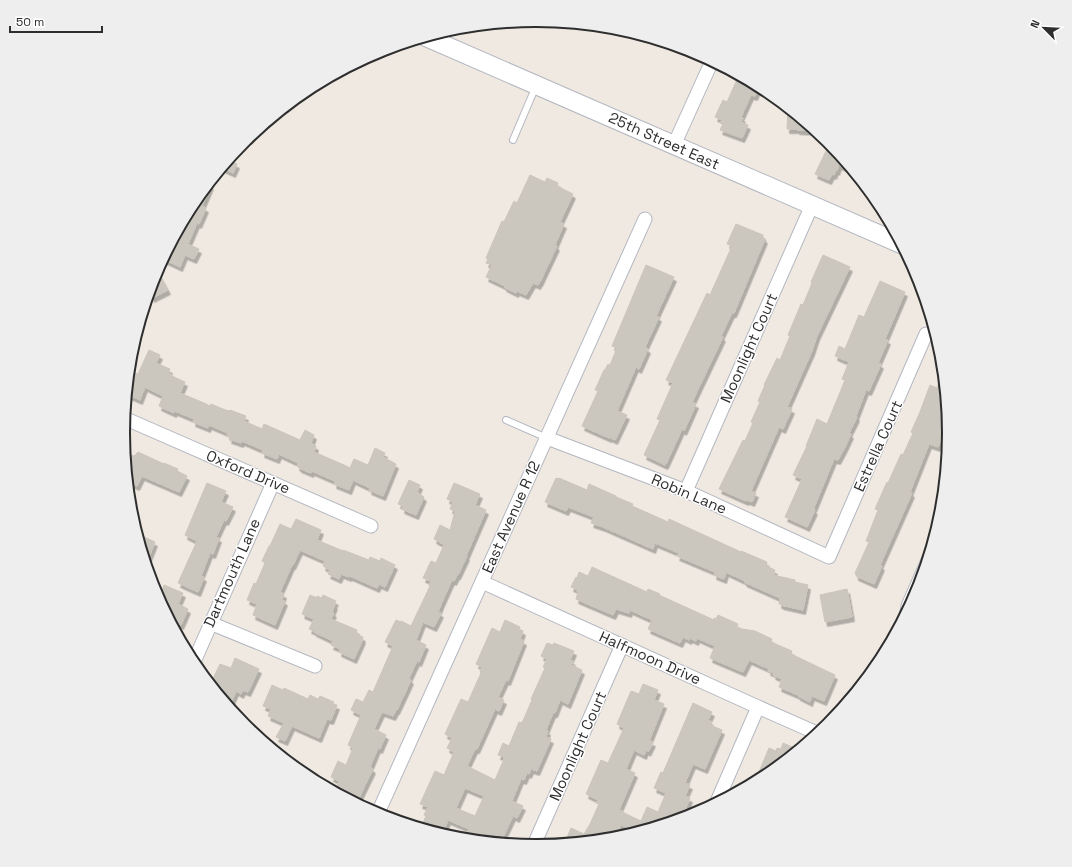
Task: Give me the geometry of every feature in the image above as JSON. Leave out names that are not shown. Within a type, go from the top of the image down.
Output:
[{"type":"main road","name":"25th Street East","points":[[434,40],[894,241]]},
{"type":"street","points":[[674,145],[710,66]]},
{"type":"street","name":"Moonlight Court","points":[[686,491],[812,205]]},
{"type":"street","name":"East Avenue R 12","points":[[380,809],[645,220]]},
{"type":"street","name":"Estrella Court","points":[[829,557],[926,334]]},
{"type":"street","name":"Oxford Drive","points":[[130,421],[371,526]]},
{"type":"street","name":"Robin Lane","points":[[547,438],[686,491],[829,557]]},
{"type":"street","name":"Dartmouth Lane","points":[[196,656],[273,483]]},
{"type":"street","name":"Halfmoon Drive","points":[[482,582],[758,708],[812,731]]},
{"type":"street","points":[[210,623],[315,666]]},
{"type":"street","name":"Moonlight Court","points":[[536,840],[622,645]]},
{"type":"street","points":[[719,796],[758,708]]},
{"type":"lane","points":[[513,140],[537,85]]},
{"type":"lane","points":[[506,420],[547,438]]},
{"type":"lane","points":[[905,605],[914,584]]},
{"type":"building","points":[[737,80],[756,92],[755,96],[751,95],[741,117],[743,118],[741,122],[748,125],[742,138],[720,130],[723,124],[720,123],[722,120],[715,117],[723,100],[727,102]]},
{"type":"building","points":[[788,115],[807,131],[797,129],[787,129]]},
{"type":"building","points":[[826,151],[830,153],[844,167],[839,165],[837,171],[836,170],[834,175],[832,174],[829,180],[815,174]]},
{"type":"building","points":[[233,162],[237,164],[233,173],[226,170]]},
{"type":"building","points":[[530,175],[545,182],[547,178],[558,183],[557,186],[573,194],[560,222],[564,224],[555,245],[557,246],[540,282],[538,285],[533,283],[526,295],[517,291],[516,293],[486,277],[492,265],[486,263],[488,259],[486,258],[502,221],[504,222],[514,201],[517,203]]},
{"type":"building","points":[[206,197],[202,206],[206,208],[199,224],[197,223],[188,244],[199,249],[194,259],[185,255],[180,267],[168,261],[184,230]]},
{"type":"building","points":[[736,224],[763,235],[763,238],[765,239],[734,313],[732,313],[721,336],[723,337],[692,402],[696,404],[684,431],[682,429],[665,465],[644,455],[660,420],[657,419],[673,383],[666,380],[707,293],[710,295],[732,246],[727,244]]},
{"type":"building","points":[[823,255],[850,267],[817,336],[812,351],[787,407],[792,409],[783,429],[779,427],[751,491],[756,493],[752,502],[746,501],[719,489],[753,423],[751,422],[760,402],[758,401],[764,385],[777,358],[780,360],[790,336],[788,335],[801,304],[803,305]]},
{"type":"building","points":[[646,265],[674,277],[656,316],[659,317],[645,347],[648,349],[639,369],[636,367],[617,411],[627,415],[615,440],[582,426],[598,391],[595,390],[604,370],[608,364],[610,365],[617,348],[612,346]]},
{"type":"building","points":[[161,277],[168,290],[153,298]]},
{"type":"building","points":[[880,281],[905,292],[885,339],[888,340],[878,363],[881,364],[869,391],[866,390],[845,447],[838,460],[834,459],[807,527],[785,517],[802,479],[793,475],[807,446],[817,419],[827,424],[845,380],[842,379],[849,362],[835,356],[839,346],[845,349],[859,315],[864,317]]},
{"type":"building","points":[[149,350],[160,355],[156,363],[170,369],[168,373],[185,382],[180,393],[210,406],[211,404],[246,416],[244,421],[262,429],[264,424],[300,440],[305,430],[314,435],[311,443],[316,446],[314,452],[350,468],[354,459],[368,465],[375,448],[385,453],[383,457],[396,464],[383,496],[369,490],[370,488],[353,480],[349,490],[334,484],[335,481],[312,471],[311,473],[299,468],[297,466],[298,463],[279,454],[277,459],[262,453],[263,450],[242,441],[241,443],[229,439],[230,437],[227,435],[228,433],[209,425],[208,428],[193,422],[194,419],[175,411],[174,413],[159,406],[163,396],[145,387],[140,400],[131,396],[134,373],[138,374]]},
{"type":"building","points":[[939,382],[942,407],[942,437],[938,447],[929,444],[910,492],[912,493],[880,565],[882,566],[874,584],[856,576],[855,573],[869,542],[866,541],[878,510],[875,509],[901,454],[903,455],[913,433],[911,432],[930,385],[937,388]]},
{"type":"building","points":[[138,452],[178,469],[177,471],[187,476],[179,492],[142,476],[137,486],[133,484],[130,458],[131,455],[134,456]]},
{"type":"building","points":[[556,478],[587,490],[589,484],[668,522],[669,519],[741,552],[767,562],[766,566],[775,570],[773,575],[795,580],[795,582],[808,585],[803,610],[781,605],[779,604],[780,598],[744,582],[745,581],[726,572],[724,579],[714,575],[715,572],[677,556],[679,553],[655,543],[653,549],[591,523],[594,517],[568,507],[566,511],[545,502]]},
{"type":"building","points":[[409,480],[420,485],[417,492],[424,497],[416,515],[402,509],[403,506],[398,504]]},
{"type":"building","points":[[207,483],[226,491],[221,502],[233,507],[226,521],[224,520],[216,537],[219,538],[213,554],[210,553],[201,576],[204,577],[198,592],[178,583],[197,541],[185,535]]},
{"type":"building","points":[[454,483],[480,494],[475,505],[486,510],[458,575],[454,581],[452,580],[442,602],[438,612],[441,613],[434,627],[423,622],[416,640],[426,645],[419,662],[417,661],[409,678],[411,680],[397,710],[393,716],[382,712],[374,729],[386,735],[380,749],[378,748],[370,767],[373,769],[358,799],[337,787],[339,781],[331,777],[338,761],[346,765],[353,748],[348,745],[361,715],[351,710],[356,699],[363,702],[369,690],[373,692],[393,646],[385,642],[396,620],[411,626],[430,586],[431,581],[423,578],[431,561],[436,563],[444,545],[434,539],[440,525],[450,530],[455,511],[450,509],[453,502],[447,499]]},
{"type":"building","points":[[296,519],[321,530],[317,540],[369,560],[370,557],[380,561],[381,558],[395,565],[385,587],[379,584],[377,588],[350,576],[341,574],[339,579],[328,574],[330,570],[323,566],[325,561],[300,550],[280,592],[284,594],[282,600],[285,601],[275,625],[253,615],[257,604],[247,600],[265,563],[262,561],[280,524],[291,529]]},
{"type":"building","points":[[142,536],[155,542],[149,557]]},
{"type":"building","points":[[592,567],[647,592],[648,589],[660,594],[659,595],[714,620],[714,618],[716,619],[718,615],[738,624],[736,628],[755,631],[772,639],[771,642],[792,651],[791,654],[835,675],[824,701],[812,696],[810,702],[779,687],[782,679],[773,675],[774,673],[768,671],[769,669],[749,660],[743,672],[710,658],[715,646],[697,638],[696,641],[683,637],[680,643],[648,629],[652,620],[630,610],[629,613],[616,609],[613,615],[576,599],[578,590],[571,587],[576,577],[577,578],[579,572],[588,576]]},
{"type":"building","points":[[164,585],[183,593],[178,604],[188,609],[181,625],[176,623],[161,590],[162,591]]},
{"type":"building","points":[[847,589],[852,617],[825,622],[820,595]]},
{"type":"building","points":[[310,595],[317,598],[317,596],[322,598],[323,595],[336,601],[332,612],[334,613],[331,619],[357,630],[356,634],[363,637],[354,659],[339,652],[340,649],[331,645],[333,641],[309,629],[314,619],[302,614]]},
{"type":"building","points":[[505,620],[520,627],[519,629],[523,631],[520,639],[524,641],[508,681],[506,680],[498,697],[504,700],[499,711],[495,709],[477,749],[475,749],[467,766],[495,780],[504,759],[504,757],[498,755],[503,743],[509,746],[519,722],[522,723],[545,668],[543,667],[547,659],[541,656],[547,643],[553,645],[554,643],[574,651],[570,660],[573,661],[571,665],[582,670],[568,704],[560,700],[555,713],[553,713],[546,730],[548,731],[546,737],[551,739],[537,771],[531,769],[529,774],[527,773],[524,780],[521,779],[512,801],[523,806],[517,818],[513,816],[503,837],[498,835],[496,838],[471,835],[467,833],[469,829],[448,820],[444,829],[427,825],[423,823],[426,816],[424,815],[428,807],[420,804],[435,771],[444,775],[454,752],[447,748],[452,738],[445,734],[461,699],[468,702],[481,673],[482,667],[476,664],[492,628],[500,632]],"holes":[[[465,788],[484,796],[475,816],[456,808]]]},
{"type":"building","points":[[235,658],[259,669],[248,692],[243,690],[241,694],[236,691],[231,703],[213,679],[220,664],[231,668]]},
{"type":"building","points":[[643,684],[658,690],[654,700],[664,704],[649,741],[653,742],[648,752],[646,750],[644,755],[634,750],[626,769],[635,773],[619,810],[641,821],[647,807],[658,812],[666,793],[654,788],[661,772],[663,773],[693,703],[712,712],[708,720],[711,721],[710,725],[722,730],[705,769],[693,764],[685,783],[690,785],[685,796],[690,798],[684,812],[630,829],[621,825],[618,831],[615,832],[589,837],[567,839],[571,828],[584,834],[590,824],[599,804],[596,803],[598,800],[586,794],[601,760],[608,763],[624,728],[617,724],[631,691],[639,694]]},
{"type":"building","points":[[272,685],[283,690],[284,688],[308,699],[310,695],[318,699],[320,696],[334,702],[333,704],[337,705],[331,720],[327,719],[319,738],[292,726],[285,741],[276,737],[284,723],[268,716],[271,709],[263,706]]},
{"type":"building","points":[[783,743],[793,748],[758,773],[769,748],[776,751],[777,748],[781,749]]}]
